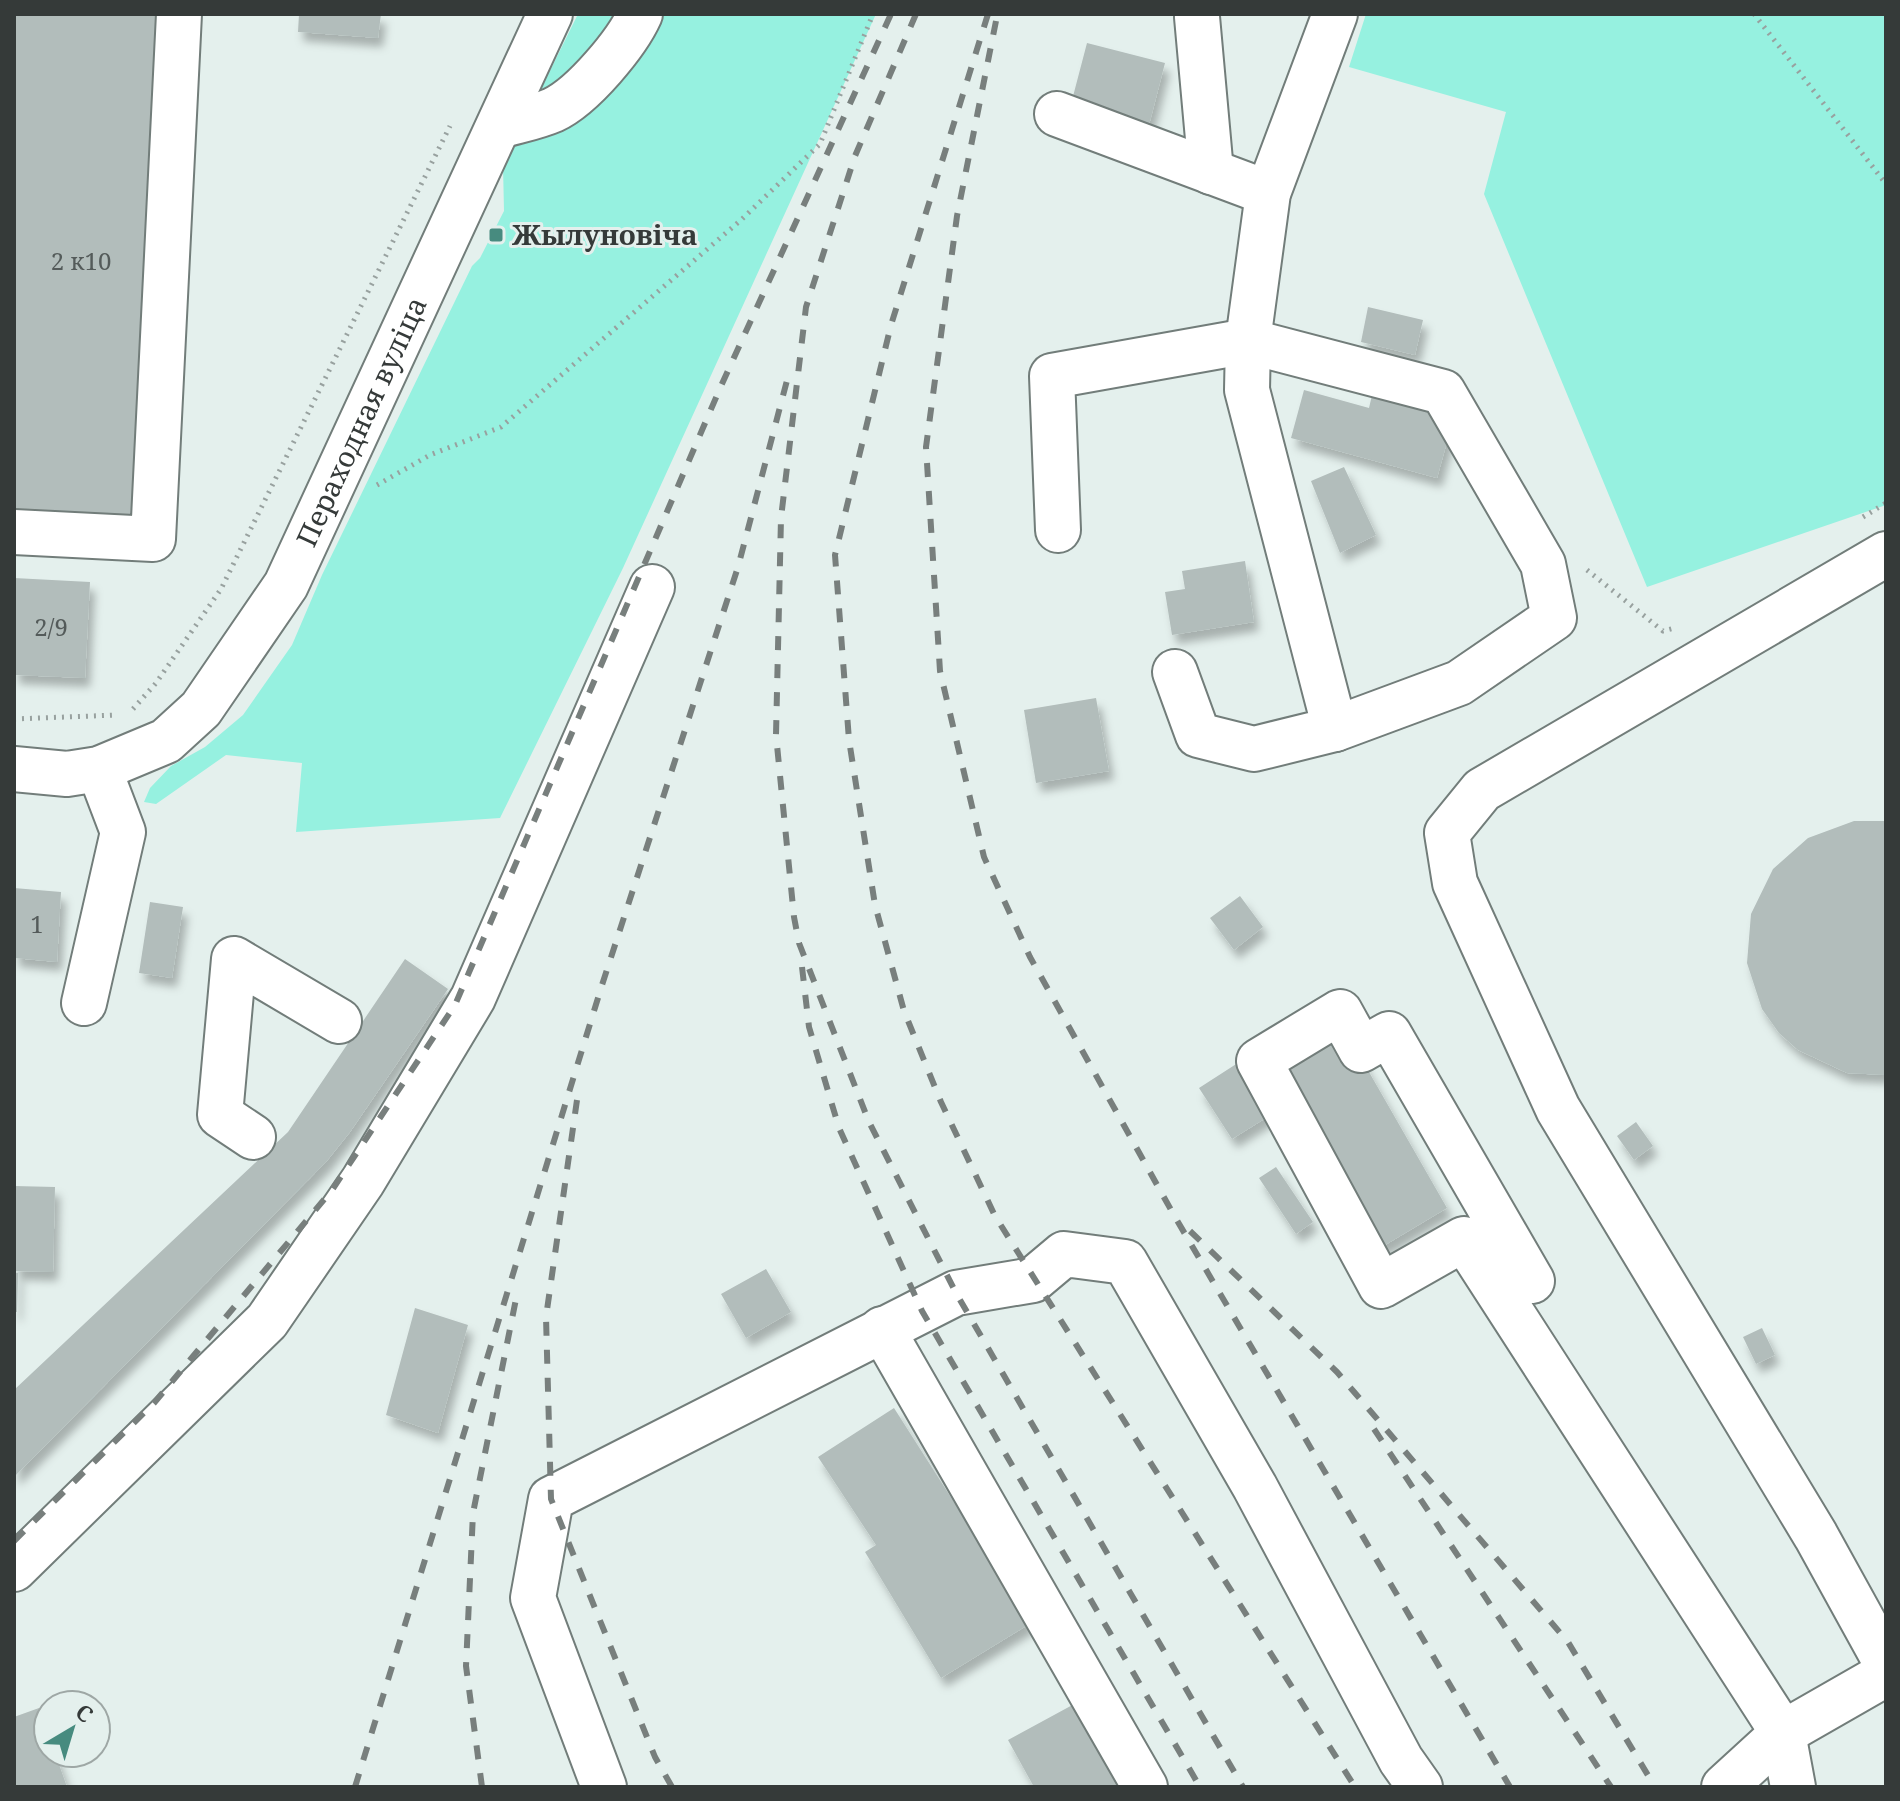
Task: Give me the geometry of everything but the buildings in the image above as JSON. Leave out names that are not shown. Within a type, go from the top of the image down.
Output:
[{"type":"street","points":[[14,532],[153,539],[179,14]]},
{"type":"street","name":"Пераходная вуліца","points":[[14,769],[67,774],[99,769],[166,741],[201,709],[286,585],[550,14]]},
{"type":"street","points":[[500,126],[556,109],[602,69],[632,31],[640,14]]},
{"type":"street","points":[[1335,14],[1268,193],[1248,341],[1247,390],[1335,729]]},
{"type":"street","points":[[1197,17],[1211,172]]},
{"type":"street","points":[[1057,114],[1268,193]]},
{"type":"street","points":[[1058,530],[1052,376],[1248,341],[1443,392],[1543,564],[1554,618],[1459,683],[1335,729],[1254,749],[1198,735],[1175,672]]},
{"type":"street","points":[[1886,554],[1482,790],[1447,833],[1455,883],[1558,1109],[1816,1536],[1886,1663]]},
{"type":"street","points":[[14,1569],[267,1321],[363,1181],[473,998],[652,587]]},
{"type":"street","points":[[84,1003],[123,832],[99,769]]},
{"type":"street","points":[[253,1137],[220,1115],[234,959],[339,1021]]},
{"type":"street","points":[[1532,1281],[1389,1034],[1361,1050],[1340,1012],[1259,1061],[1381,1286],[1464,1239],[1783,1733],[1793,1787]]},
{"type":"street","points":[[604,1787],[533,1598],[551,1499],[956,1293],[1033,1280],[1064,1254],[1125,1262],[1255,1487],[1401,1760],[1420,1787]]},
{"type":"street","points":[[882,1329],[1145,1787]]},
{"type":"street","points":[[1724,1787],[1783,1733],[1886,1674]]},
{"type":"path","points":[[369,489],[430,455],[501,427],[741,220],[820,144],[873,14]]},
{"type":"path","points":[[1754,14],[1886,184]]},
{"type":"path","points":[[14,719],[128,715],[156,683],[221,589],[457,112]]},
{"type":"path","points":[[1859,519],[1886,503]]},
{"type":"path","points":[[1581,566],[1663,631],[1683,626]]},
{"type":"green space","points":[[578,14],[876,14],[623,568],[500,818],[296,832],[302,763],[226,755],[156,804],[144,802],[150,788],[171,766],[205,747],[243,715],[292,645],[322,575],[472,266],[480,258],[504,211],[503,166]]},
{"type":"green space","points":[[1366,14],[1886,14],[1886,505],[1647,587],[1484,194],[1506,112],[1349,67]]},
{"type":"railway","points":[[14,1541],[154,1403],[332,1190],[455,1005],[721,386],[891,14]]},
{"type":"railway","points":[[916,14],[855,156],[806,307],[781,518],[776,735],[794,917],[799,943],[869,1122],[956,1293],[1243,1787]]},
{"type":"railway","points":[[988,14],[891,325],[835,555],[849,740],[875,905],[904,1011],[941,1102],[995,1216],[1355,1787]]},
{"type":"railway","points":[[996,21],[957,216],[926,447],[940,671],[984,857],[1030,957],[1175,1217],[1510,1787]]},
{"type":"railway","points":[[355,1787],[602,985],[738,567],[790,369]]},
{"type":"railway","points":[[802,967],[809,1027],[839,1128],[922,1311],[1200,1787]]},
{"type":"railway","points":[[577,1100],[546,1317],[551,1499],[655,1757],[672,1787]]},
{"type":"railway","points":[[1190,1231],[1337,1372],[1568,1642],[1655,1787]]},
{"type":"railway","points":[[482,1787],[466,1666],[473,1513],[517,1294]]},
{"type":"railway","points":[[1374,1429],[1611,1787]]},
{"type":"place","name":"Жылуновіча","points":[[496,235]]}]
